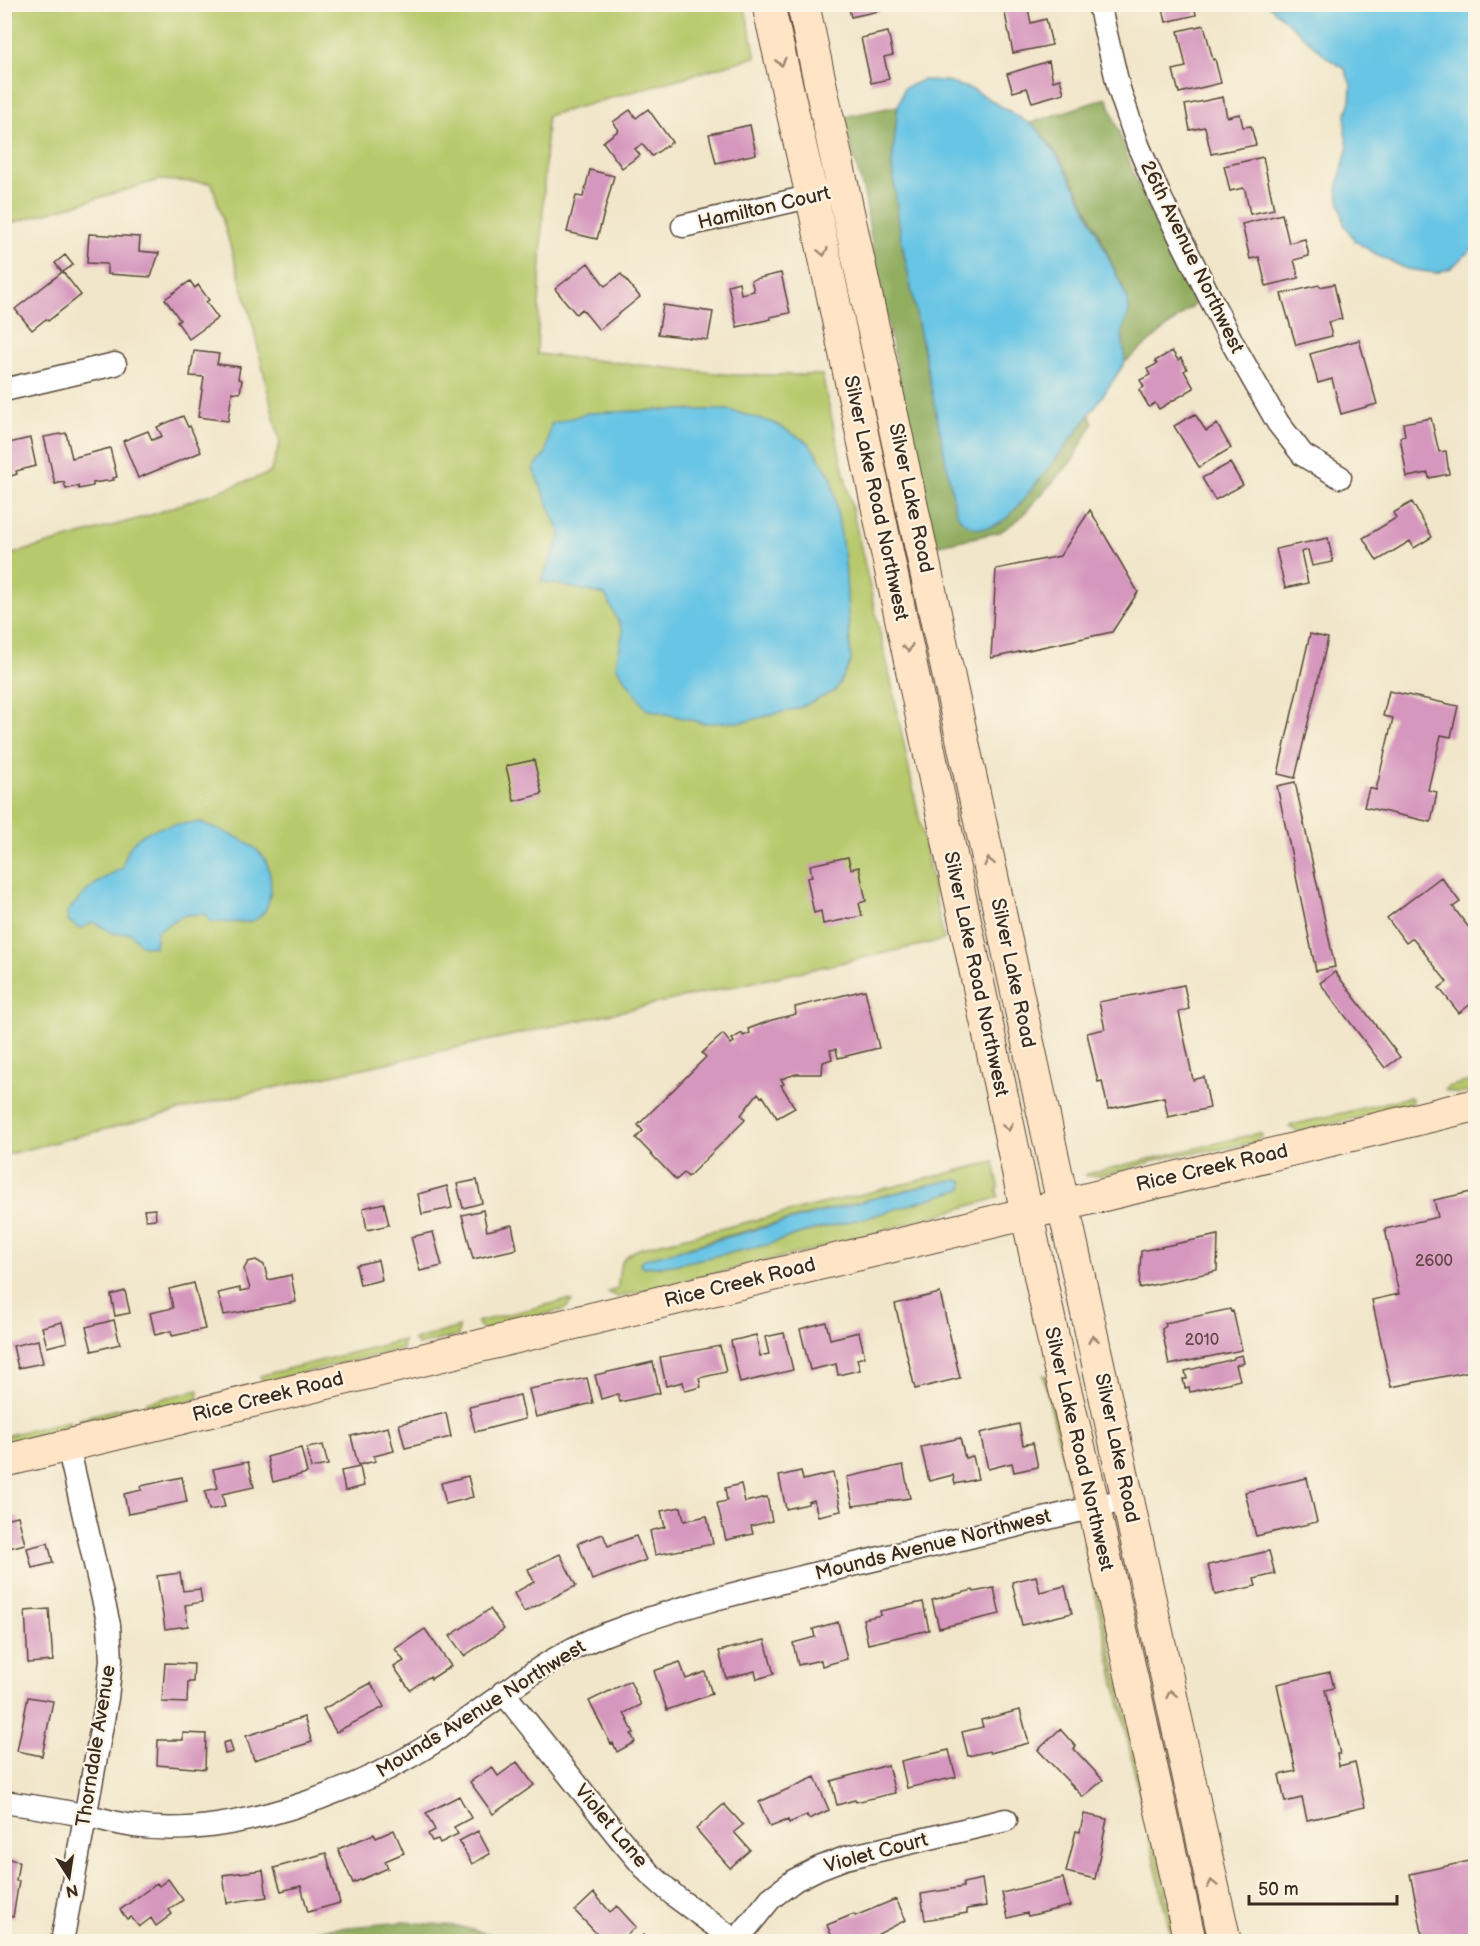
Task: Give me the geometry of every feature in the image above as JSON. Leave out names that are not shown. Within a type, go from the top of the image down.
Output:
[{"type":"main road","name":"Silver Lake Road Northwest","points":[[768,4],[812,197],[1058,1361],[1094,1507],[1190,1941]]},
{"type":"main road","name":"Silver Lake Road","points":[[803,4],[1225,1941]]},
{"type":"main road","name":"Rice Creek Road","points":[[4,1461],[1476,1105]]},
{"type":"street","name":"26th Avenue Northwest","points":[[1099,4],[1119,88],[1138,145],[1161,199],[1233,344],[1278,423],[1303,455],[1340,477]]},
{"type":"street","name":"Hamilton Court","points":[[683,226],[844,189]]},
{"type":"street","points":[[4,390],[115,364]]},
{"type":"street","name":"Thorndale Avenue","points":[[62,1941],[107,1698],[111,1660],[109,1625],[68,1446]]},
{"type":"street","name":"Mounds Avenue Northwest","points":[[4,1802],[86,1815],[134,1826],[176,1828],[219,1825],[330,1795],[381,1772],[434,1742],[503,1692],[552,1661],[602,1635],[697,1603],[1128,1499]]},
{"type":"street","name":"Violet Lane","points":[[503,1692],[649,1873],[676,1897],[737,1941]]},
{"type":"street","name":"Violet Court","points":[[737,1941],[771,1898],[795,1880],[819,1868],[845,1858],[1006,1820]]},
{"type":"green space","points":[[5,5],[744,5],[756,57],[547,116],[537,354],[734,375],[822,375],[892,686],[944,940],[232,1097],[5,1155],[5,556],[151,515],[270,473],[280,444],[251,317],[212,183],[160,180],[5,225]]},
{"type":"green space","points":[[1107,98],[1134,175],[1182,283],[1195,304],[1125,362],[1121,332],[1129,312],[1128,300],[1072,179],[1044,137],[1030,123]]},
{"type":"green space","points":[[898,106],[892,165],[901,238],[956,512],[999,524],[1015,508],[1090,415],[1093,423],[1073,460],[1019,519],[1000,532],[934,546],[873,251],[864,193],[843,117]]},
{"type":"green space","points":[[1475,1080],[1475,1090],[1458,1094],[1445,1090],[1447,1087]]},
{"type":"green space","points":[[1412,1098],[1411,1103],[1406,1106],[1299,1132],[1289,1127],[1292,1125]]},
{"type":"green space","points":[[1259,1133],[1262,1135],[1257,1142],[1169,1157],[1116,1172],[1086,1176],[1086,1174]]},
{"type":"green space","points":[[994,1162],[999,1187],[998,1197],[990,1200],[832,1245],[618,1297],[608,1292],[618,1288],[620,1268],[624,1259],[633,1251]],"holes":[[[958,1180],[962,1189],[869,1217],[801,1233],[767,1245],[672,1265],[652,1267],[641,1261],[723,1237],[918,1187]]]},
{"type":"green space","points":[[567,1300],[572,1301],[565,1309],[483,1330],[477,1322]]},
{"type":"green space","points":[[459,1327],[458,1336],[418,1345],[413,1340]]},
{"type":"green space","points":[[403,1340],[402,1349],[263,1382],[259,1376]]},
{"type":"green space","points":[[1043,1375],[1047,1377],[1074,1487],[1069,1485]]},
{"type":"green space","points":[[199,1390],[198,1399],[151,1410],[146,1402]]},
{"type":"green space","points":[[137,1405],[136,1414],[85,1426],[79,1418]]},
{"type":"green space","points":[[69,1421],[67,1430],[5,1445],[4,1436]]},
{"type":"green space","points":[[1087,1542],[1177,1941],[1172,1941],[1084,1543]]},
{"type":"green space","points":[[403,1922],[457,1926],[518,1941],[288,1941],[318,1930]]},
{"type":"water","points":[[1268,5],[1475,5],[1475,246],[1451,268],[1436,273],[1407,269],[1355,241],[1344,224],[1337,189],[1348,146],[1345,132],[1351,85],[1345,69],[1329,59]]},
{"type":"water","points":[[923,80],[944,81],[974,90],[1037,128],[1062,163],[1081,198],[1128,300],[1129,312],[1122,332],[1125,362],[1058,456],[1018,506],[1004,520],[987,528],[969,525],[956,512],[901,238],[892,165],[898,106],[904,88]]},
{"type":"water","points":[[729,410],[774,423],[809,443],[832,478],[845,561],[851,662],[835,691],[799,708],[743,722],[703,723],[646,709],[616,666],[623,631],[605,595],[541,581],[561,534],[533,469],[546,453],[551,424],[588,413]]},
{"type":"water","points":[[200,822],[241,839],[262,855],[271,881],[269,901],[260,917],[252,921],[231,923],[210,922],[206,914],[184,915],[157,931],[155,947],[141,945],[130,933],[114,934],[94,922],[80,929],[68,921],[67,912],[86,892],[123,868],[126,854],[140,836],[162,827]]},
{"type":"water","points":[[958,1180],[964,1182],[962,1189],[869,1217],[801,1233],[767,1245],[672,1265],[643,1267],[640,1265],[645,1259],[883,1196]]},
{"type":"building","points":[[848,4],[887,4],[888,9],[851,17]]},
{"type":"building","points":[[1003,4],[1027,4],[1031,23],[1046,19],[1052,45],[1013,53]]},
{"type":"building","points":[[1162,4],[1194,4],[1196,15],[1166,22]]},
{"type":"building","points":[[1204,25],[1221,83],[1179,93],[1173,70],[1186,67],[1178,31]]},
{"type":"building","points":[[888,32],[893,55],[884,57],[889,79],[871,83],[861,38]]},
{"type":"building","points":[[1049,61],[1053,81],[1060,79],[1064,93],[1032,102],[1027,88],[1013,92],[1007,74]]},
{"type":"building","points":[[1223,97],[1227,117],[1240,114],[1243,127],[1251,126],[1256,145],[1211,154],[1205,127],[1190,130],[1185,105]]},
{"type":"building","points":[[648,109],[672,142],[652,156],[642,144],[635,149],[640,155],[622,168],[603,142],[619,130],[613,122],[630,110],[636,118]]},
{"type":"building","points":[[750,125],[756,154],[716,163],[709,134]]},
{"type":"building","points":[[1263,157],[1274,209],[1250,214],[1245,190],[1243,188],[1230,191],[1224,166]]},
{"type":"building","points":[[590,170],[614,176],[597,239],[567,232],[576,196],[583,197]]},
{"type":"building","points":[[1282,214],[1289,243],[1305,239],[1309,256],[1294,260],[1299,278],[1266,286],[1259,257],[1250,259],[1242,224]]},
{"type":"building","points":[[89,234],[140,237],[139,251],[159,253],[151,277],[107,274],[107,264],[87,263]]},
{"type":"building","points":[[65,255],[73,265],[63,272],[81,295],[48,321],[46,319],[32,330],[15,309],[62,272],[55,263]]},
{"type":"building","points":[[588,263],[605,286],[621,274],[640,297],[599,330],[582,309],[576,314],[555,289]]},
{"type":"building","points":[[781,273],[790,313],[737,327],[728,285],[739,282],[741,294],[754,291],[751,280]]},
{"type":"building","points":[[190,281],[195,288],[198,285],[209,300],[206,302],[218,318],[189,339],[177,322],[180,320],[165,299]]},
{"type":"building","points":[[1334,284],[1342,319],[1328,322],[1332,336],[1296,345],[1281,294]]},
{"type":"building","points":[[663,305],[713,312],[708,340],[658,334]]},
{"type":"building","points":[[1359,340],[1377,404],[1341,414],[1332,379],[1318,383],[1310,354]]},
{"type":"building","points":[[194,351],[219,354],[217,364],[240,367],[238,379],[242,380],[240,393],[232,392],[228,421],[198,417],[204,377],[190,376]]},
{"type":"building","points":[[1172,351],[1178,360],[1181,358],[1187,369],[1184,371],[1194,388],[1159,409],[1155,403],[1149,407],[1139,390],[1144,387],[1140,380],[1150,375],[1147,369],[1157,364],[1155,361]]},
{"type":"building","points":[[1195,414],[1206,431],[1217,424],[1231,448],[1199,467],[1174,426]]},
{"type":"building","points":[[183,416],[201,452],[138,478],[123,441],[148,431],[152,440],[162,436],[157,427]]},
{"type":"building","points":[[1431,418],[1439,452],[1446,451],[1449,474],[1429,478],[1428,473],[1407,477],[1400,437],[1405,436],[1403,423]]},
{"type":"building","points":[[66,433],[72,458],[110,448],[117,477],[113,478],[114,480],[93,483],[93,486],[79,489],[78,486],[66,489],[64,482],[55,484],[44,437]]},
{"type":"building","points":[[30,438],[36,466],[16,471],[17,474],[8,477],[9,481],[4,482],[5,444]]},
{"type":"building","points":[[1230,463],[1243,485],[1215,500],[1202,478]]},
{"type":"building","points":[[1412,502],[1432,537],[1414,548],[1410,541],[1377,561],[1363,538],[1396,518],[1393,513]]},
{"type":"building","points":[[1090,510],[1138,592],[1112,632],[991,658],[996,569],[1060,556]]},
{"type":"building","points":[[1328,538],[1333,562],[1312,566],[1308,550],[1301,552],[1308,583],[1285,588],[1276,549]]},
{"type":"building","points":[[1310,634],[1328,638],[1295,778],[1278,774]]},
{"type":"building","points":[[1389,691],[1458,706],[1451,737],[1441,735],[1428,790],[1437,792],[1431,822],[1364,807],[1369,788],[1376,790],[1393,718],[1383,716]]},
{"type":"building","points":[[534,760],[542,794],[514,801],[506,766]]},
{"type":"building","points":[[1295,782],[1335,967],[1316,971],[1277,786]]},
{"type":"building","points":[[848,857],[851,869],[859,867],[866,901],[859,903],[862,916],[823,924],[821,911],[814,913],[807,878],[812,877],[810,865]]},
{"type":"building","points":[[1441,877],[1460,902],[1453,907],[1476,937],[1476,1000],[1459,1013],[1439,988],[1447,982],[1413,938],[1406,943],[1387,918]]},
{"type":"building","points":[[1335,972],[1400,1057],[1385,1068],[1320,983]]},
{"type":"building","points":[[1184,985],[1189,1009],[1179,1012],[1193,1080],[1204,1077],[1210,1108],[1168,1117],[1164,1097],[1108,1109],[1102,1081],[1098,1082],[1087,1033],[1105,1029],[1099,1002]]},
{"type":"building","points":[[865,990],[879,1048],[838,1058],[836,1049],[830,1050],[832,1059],[823,1062],[822,1074],[796,1074],[781,1079],[784,1084],[781,1085],[795,1108],[777,1118],[763,1096],[761,1097],[758,1093],[741,1115],[745,1120],[688,1177],[684,1173],[676,1180],[636,1138],[643,1131],[638,1125],[706,1057],[702,1053],[723,1034],[731,1044],[734,1042],[732,1039],[742,1033],[743,1036],[750,1033],[748,1029],[796,1014],[795,1007]]},
{"type":"building","points":[[477,1180],[482,1203],[463,1208],[457,1184]]},
{"type":"building","points":[[447,1186],[452,1208],[422,1214],[418,1194]]},
{"type":"building","points":[[1476,1191],[1476,1370],[1391,1387],[1372,1300],[1399,1294],[1385,1229],[1438,1217],[1434,1200]]},
{"type":"building","points":[[384,1203],[389,1225],[367,1230],[363,1208]]},
{"type":"building","points":[[155,1209],[156,1219],[146,1220],[144,1210]]},
{"type":"building","points":[[483,1210],[487,1231],[512,1225],[517,1249],[473,1259],[462,1215]]},
{"type":"building","points":[[433,1232],[442,1266],[420,1271],[411,1237]]},
{"type":"building","points":[[1218,1235],[1217,1271],[1139,1288],[1141,1251]]},
{"type":"building","points":[[256,1260],[264,1265],[268,1280],[291,1275],[296,1302],[224,1315],[218,1293],[240,1288],[240,1291],[250,1289],[244,1269],[248,1262]]},
{"type":"building","points":[[378,1260],[382,1280],[360,1285],[356,1265]]},
{"type":"building","points":[[194,1283],[205,1329],[172,1336],[171,1331],[155,1335],[150,1313],[173,1308],[169,1289]]},
{"type":"building","points":[[125,1291],[130,1313],[115,1316],[111,1295]]},
{"type":"building","points":[[940,1293],[960,1378],[915,1389],[895,1304]]},
{"type":"building","points":[[1230,1309],[1231,1312],[1233,1311],[1242,1350],[1169,1365],[1162,1329],[1166,1326],[1165,1323]]},
{"type":"building","points":[[114,1320],[120,1344],[92,1351],[86,1327]]},
{"type":"building","points":[[62,1322],[67,1342],[47,1347],[42,1327]]},
{"type":"building","points":[[826,1322],[830,1339],[859,1332],[865,1357],[857,1359],[860,1370],[838,1375],[836,1364],[810,1370],[800,1329]]},
{"type":"building","points":[[784,1333],[793,1370],[740,1383],[731,1341],[756,1335],[760,1356],[769,1354],[765,1337]]},
{"type":"building","points":[[38,1340],[43,1363],[18,1368],[13,1346]]},
{"type":"building","points":[[720,1346],[726,1372],[699,1378],[701,1387],[685,1391],[683,1382],[666,1386],[660,1357]]},
{"type":"building","points":[[1242,1355],[1244,1363],[1236,1365],[1240,1380],[1190,1392],[1189,1387],[1185,1388],[1183,1379],[1187,1379],[1185,1371]]},
{"type":"building","points":[[653,1362],[660,1393],[620,1402],[618,1394],[601,1399],[595,1375]]},
{"type":"building","points":[[587,1378],[593,1403],[536,1417],[529,1389]]},
{"type":"building","points":[[520,1395],[525,1419],[475,1432],[469,1407]]},
{"type":"building","points":[[446,1413],[451,1437],[405,1448],[399,1424]]},
{"type":"building","points":[[1019,1424],[1023,1445],[1033,1443],[1038,1467],[1014,1472],[1012,1463],[988,1469],[980,1433]]},
{"type":"building","points":[[388,1427],[394,1451],[374,1456],[376,1461],[358,1465],[351,1436]]},
{"type":"building","points":[[960,1438],[965,1458],[973,1456],[978,1479],[955,1484],[953,1475],[929,1481],[921,1447]]},
{"type":"building","points":[[323,1445],[328,1465],[311,1468],[307,1448]]},
{"type":"building","points":[[301,1448],[307,1473],[273,1482],[267,1457]]},
{"type":"building","points":[[248,1462],[254,1487],[222,1494],[225,1507],[209,1510],[205,1491],[218,1488],[213,1469]]},
{"type":"building","points":[[903,1465],[910,1498],[853,1506],[847,1477]]},
{"type":"building","points":[[360,1467],[364,1486],[345,1491],[341,1471]]},
{"type":"building","points":[[801,1471],[803,1480],[833,1473],[841,1511],[818,1516],[814,1500],[808,1504],[786,1509],[779,1476]]},
{"type":"building","points":[[468,1476],[473,1497],[446,1504],[441,1483]]},
{"type":"building","points":[[182,1477],[187,1502],[128,1514],[124,1494],[142,1490],[141,1486]]},
{"type":"building","points":[[1307,1478],[1317,1522],[1256,1536],[1245,1492]]},
{"type":"building","points":[[741,1484],[745,1502],[767,1497],[772,1521],[751,1526],[753,1534],[726,1540],[717,1503],[727,1501],[725,1488]]},
{"type":"building","points":[[681,1507],[684,1521],[707,1516],[713,1544],[655,1555],[650,1531],[665,1527],[661,1511]]},
{"type":"building","points":[[18,1516],[25,1544],[9,1548],[7,1543],[4,1544],[4,1519]]},
{"type":"building","points":[[603,1534],[608,1546],[636,1536],[646,1560],[592,1580],[578,1543]]},
{"type":"building","points":[[48,1543],[53,1563],[32,1568],[27,1548]]},
{"type":"building","points":[[1269,1551],[1275,1574],[1254,1579],[1256,1586],[1215,1595],[1208,1565]]},
{"type":"building","points":[[560,1554],[576,1586],[524,1612],[514,1593],[534,1582],[528,1569]]},
{"type":"building","points":[[180,1573],[183,1591],[200,1589],[202,1602],[185,1605],[188,1626],[165,1629],[157,1576]]},
{"type":"building","points":[[1036,1576],[1040,1592],[1065,1586],[1072,1613],[1022,1625],[1012,1582]]},
{"type":"building","points":[[994,1588],[1000,1614],[939,1628],[932,1600],[973,1590],[974,1592]]},
{"type":"building","points":[[923,1602],[929,1630],[868,1644],[863,1619],[881,1615],[880,1611]]},
{"type":"building","points":[[49,1609],[53,1661],[28,1663],[25,1611]]},
{"type":"building","points":[[490,1609],[504,1629],[464,1656],[450,1636]]},
{"type":"building","points":[[838,1622],[847,1659],[822,1666],[821,1660],[798,1665],[793,1643],[815,1637],[813,1629]]},
{"type":"building","points":[[425,1629],[451,1666],[431,1679],[430,1676],[410,1690],[394,1667],[404,1661],[395,1649]]},
{"type":"building","points":[[765,1640],[774,1674],[757,1679],[755,1671],[726,1678],[719,1651]]},
{"type":"building","points":[[680,1662],[686,1679],[705,1672],[712,1694],[667,1710],[654,1671]]},
{"type":"building","points":[[165,1663],[194,1664],[193,1682],[188,1682],[187,1703],[162,1702]]},
{"type":"building","points":[[1330,1672],[1334,1688],[1325,1690],[1340,1754],[1337,1754],[1339,1766],[1355,1762],[1365,1807],[1307,1820],[1302,1798],[1285,1802],[1279,1775],[1296,1771],[1277,1684]]},
{"type":"building","points":[[630,1681],[641,1705],[624,1713],[634,1733],[631,1734],[635,1742],[617,1752],[589,1701]]},
{"type":"building","points":[[371,1683],[384,1707],[336,1732],[323,1709]]},
{"type":"building","points":[[28,1697],[53,1701],[42,1756],[17,1751]]},
{"type":"building","points":[[1020,1710],[1029,1743],[968,1756],[962,1732],[983,1727],[981,1720]]},
{"type":"building","points":[[304,1717],[312,1742],[254,1760],[246,1736]]},
{"type":"building","points":[[1060,1729],[1076,1747],[1074,1749],[1103,1780],[1083,1797],[1038,1750]]},
{"type":"building","points":[[183,1733],[206,1734],[205,1769],[157,1765],[158,1740],[183,1740]]},
{"type":"building","points":[[230,1741],[233,1752],[225,1754],[223,1743]]},
{"type":"building","points":[[949,1750],[956,1777],[907,1788],[901,1761]]},
{"type":"building","points":[[517,1762],[534,1785],[493,1814],[470,1782],[492,1767],[498,1776]]},
{"type":"building","points":[[888,1765],[895,1793],[837,1805],[831,1781]]},
{"type":"building","points":[[815,1777],[829,1810],[809,1819],[807,1815],[789,1823],[788,1820],[770,1827],[759,1802]]},
{"type":"building","points":[[459,1796],[471,1818],[454,1827],[458,1834],[440,1843],[438,1839],[432,1841],[428,1834],[435,1830],[426,1813]]},
{"type":"building","points":[[724,1804],[743,1825],[734,1832],[750,1850],[730,1868],[696,1829]]},
{"type":"building","points":[[1084,1814],[1107,1819],[1095,1879],[1066,1872],[1076,1831],[1080,1832]]},
{"type":"building","points":[[394,1830],[404,1853],[385,1861],[388,1868],[353,1883],[338,1849],[374,1834],[376,1838]]},
{"type":"building","points":[[478,1831],[490,1854],[472,1864],[459,1841]]},
{"type":"building","points":[[1476,1836],[1476,1942],[1424,1942],[1410,1874],[1474,1860],[1471,1844]]},
{"type":"building","points":[[326,1853],[340,1903],[308,1912],[301,1886],[281,1891],[274,1868]]},
{"type":"building","points":[[4,1858],[19,1861],[16,1881],[19,1881],[13,1917],[4,1915]]},
{"type":"building","points":[[263,1870],[267,1897],[227,1903],[223,1875]]},
{"type":"building","points":[[1063,1878],[1070,1906],[1028,1916],[1027,1913],[1008,1918],[1002,1893]]},
{"type":"building","points":[[168,1879],[183,1900],[169,1910],[172,1914],[156,1926],[151,1918],[139,1927],[131,1917],[127,1919],[120,1910],[157,1883],[159,1886]]},
{"type":"building","points":[[982,1879],[986,1906],[967,1909],[967,1913],[925,1920],[921,1894],[963,1887],[963,1883]]},
{"type":"building","points":[[594,1893],[610,1912],[617,1906],[636,1927],[619,1942],[593,1942],[591,1939],[597,1934],[575,1911]]},
{"type":"building","points":[[896,1899],[906,1920],[863,1942],[834,1942],[827,1925]]},
{"type":"building","points":[[643,1935],[649,1942],[635,1942]]}]
